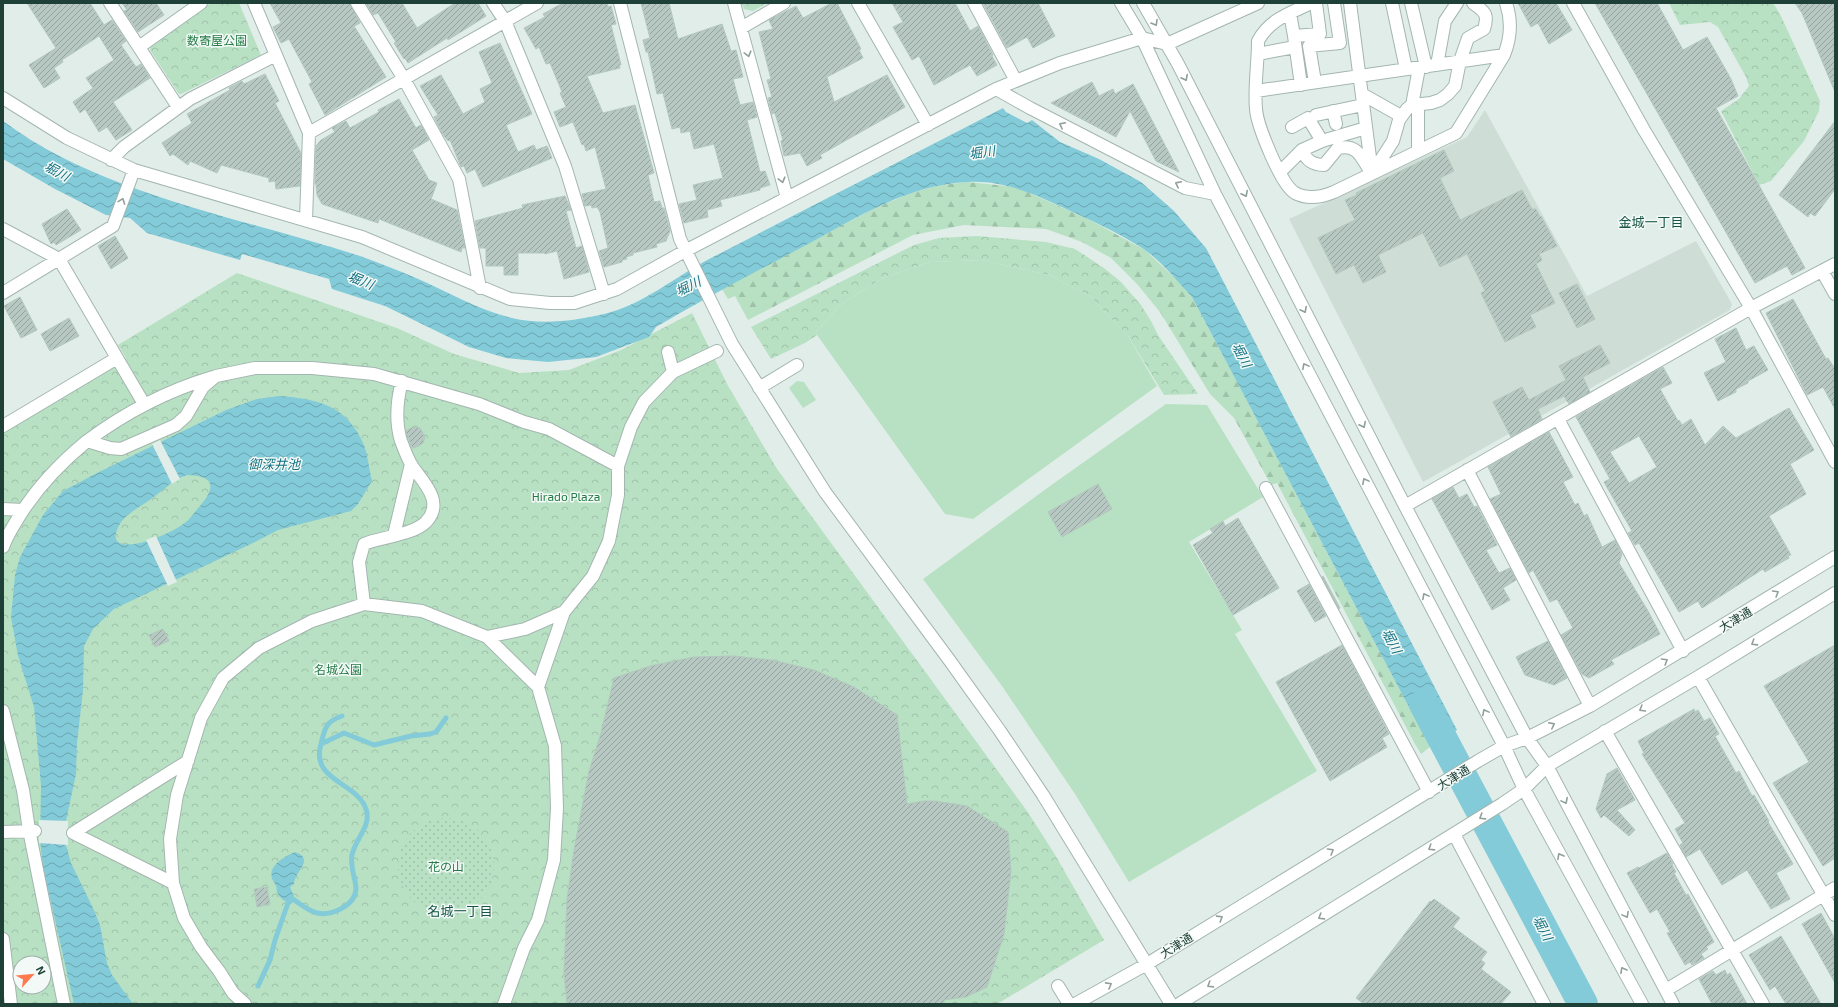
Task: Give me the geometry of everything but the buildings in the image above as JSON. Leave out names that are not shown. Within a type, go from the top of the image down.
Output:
[{"type":"street","points":[[110,3],[178,107]]},
{"type":"street","points":[[139,47],[201,3]]},
{"type":"street","points":[[254,3],[309,133],[306,220]]},
{"type":"street","points":[[358,3],[404,79],[459,179],[480,288]]},
{"type":"street","points":[[493,3],[505,21],[565,166],[604,294]]},
{"type":"street","points":[[309,133],[537,3]]},
{"type":"street","points":[[620,3],[680,239],[685,252],[715,307],[732,344],[824,492],[1000,731],[1043,795],[1171,1004]]},
{"type":"street","points":[[734,3],[787,198]]},
{"type":"street","points":[[741,28],[784,3]]},
{"type":"street","points":[[858,3],[928,125]]},
{"type":"street","points":[[974,3],[1016,81]]},
{"type":"street","points":[[1121,3],[1142,38],[1215,194],[1504,746],[1524,788],[1642,1004]]},
{"type":"street","points":[[1143,3],[1167,44],[1405,506],[1527,738],[1546,766],[1674,1004]]},
{"type":"street","points":[[3,98],[67,138],[134,170],[362,237],[510,300],[574,303],[618,289],[787,198],[1016,81],[1060,63],[1142,38],[1167,44],[1258,3]]},
{"type":"street","points":[[1311,3],[1274,21],[1263,32],[1258,41],[1256,91],[1257,122],[1286,185],[1296,193],[1319,197],[1456,133],[1504,55],[1510,31],[1506,3]]},
{"type":"street","points":[[1258,54],[1320,34],[1316,3]]},
{"type":"street","points":[[1315,82],[1309,46],[1340,43],[1334,3]]},
{"type":"street","points":[[1350,3],[1372,173]]},
{"type":"street","points":[[1392,3],[1422,67]]},
{"type":"street","points":[[1411,3],[1422,67]]},
{"type":"street","points":[[1418,151],[1415,105],[1422,67],[1445,21],[1457,3]]},
{"type":"street","points":[[1372,173],[1393,141],[1401,116],[1415,105],[1431,103],[1448,94],[1455,86],[1460,61],[1468,38],[1484,29],[1487,20],[1486,15],[1481,8],[1473,3]]},
{"type":"street","points":[[1573,3],[1644,130],[1751,308],[1835,462]]},
{"type":"street","points":[[1290,13],[1301,85]]},
{"type":"street","points":[[111,160],[124,147],[190,99],[276,55]]},
{"type":"street","points":[[1256,91],[1504,55]]},
{"type":"street","points":[[996,90],[1185,188],[1215,194]]},
{"type":"street","points":[[1316,115],[1333,111],[1362,99],[1401,116]]},
{"type":"street","points":[[1333,111],[1336,124]]},
{"type":"street","points":[[1292,127],[1308,118],[1322,141]]},
{"type":"street","points":[[1280,172],[1302,150],[1322,141],[1366,128]]},
{"type":"street","points":[[1302,150],[1309,161],[1318,165],[1324,165],[1338,148],[1351,147],[1358,152],[1372,173]]},
{"type":"street","points":[[3,293],[113,226],[134,170]]},
{"type":"street","points":[[3,229],[59,259],[144,404]]},
{"type":"street","points":[[1405,506],[1751,308],[1835,264]]},
{"type":"street","points":[[1822,271],[1835,294]]},
{"type":"street","points":[[538,687],[564,612],[593,576],[609,541],[618,495],[618,466],[631,427],[644,402],[673,372],[717,351]]},
{"type":"street","points":[[668,352],[673,372]]},
{"type":"street","points":[[3,426],[117,358]]},
{"type":"street","points":[[759,388],[797,365]]},
{"type":"street","points":[[3,547],[23,510],[47,478],[64,460],[87,441],[144,404],[186,385],[216,376],[255,368],[312,368],[374,374],[402,381],[479,404],[524,422],[549,429],[618,466]]},
{"type":"street","points":[[87,441],[110,448],[121,449],[154,439],[176,426],[186,416],[203,387],[216,376]]},
{"type":"street","points":[[364,604],[360,562],[364,544],[416,528],[426,522],[434,504],[431,492],[411,464],[401,440],[397,403],[402,381]]},
{"type":"street","points":[[1558,419],[1683,651]]},
{"type":"street","points":[[394,535],[411,464]]},
{"type":"street","points":[[1467,470],[1590,706]]},
{"type":"street","points":[[1266,488],[1429,792]]},
{"type":"street","points":[[3,509],[23,510]]},
{"type":"street","name":"大津通","points":[[1075,1004],[1147,964],[1475,763],[1504,746],[1527,738],[1590,706],[1835,558]]},
{"type":"street","points":[[1180,1004],[1499,806],[1524,788],[1546,766],[1698,677],[1835,593]]},
{"type":"street","points":[[245,1004],[233,993],[201,947],[184,918],[173,883],[170,839],[178,795],[188,761],[201,718],[223,678],[259,648],[281,636],[312,621],[364,604],[422,611],[488,637],[538,687],[555,746],[557,808],[554,860],[538,920],[524,948],[504,1004]]},
{"type":"street","points":[[488,637],[526,629],[564,612]]},
{"type":"street","points":[[1698,677],[1835,915]]},
{"type":"street","points":[[3,712],[6,732],[23,790],[32,830],[64,1004]]},
{"type":"street","points":[[1605,731],[1763,1004]]},
{"type":"street","points":[[173,883],[73,833],[188,761]]},
{"type":"street","points":[[3,832],[32,830]]},
{"type":"street","points":[[1459,831],[1544,1004]]},
{"type":"street","points":[[1666,990],[1835,888]]},
{"type":"street","points":[[3,939],[11,1004]]},
{"type":"street","points":[[1058,986],[1069,1004]]},
{"type":"shaded area","points":[[1485,110],[1587,296],[1696,241],[1732,304],[1730,310],[1423,482],[1289,219],[1467,137]]},
{"type":"green space","name":"数寄屋公園","points":[[211,3],[239,3],[261,55],[179,94],[150,50],[151,45]]},
{"type":"green space","points":[[742,3],[767,3],[753,11],[744,9]]},
{"type":"green space","points":[[1669,3],[1773,3],[1780,14],[1820,101],[1819,111],[1804,141],[1771,181],[1759,185],[1721,111],[1739,99],[1749,86],[1746,77],[1718,27],[1710,22],[1680,25]]},
{"type":"green space","points":[[968,182],[1016,187],[1088,219],[1145,250],[1176,279],[1192,297],[1430,747],[1421,754],[1415,744],[1277,483],[1271,485],[1234,418],[1210,394],[1160,312],[1137,284],[1111,258],[1082,242],[1046,229],[964,225],[913,235],[748,320],[735,296],[728,299],[722,289],[875,208],[914,192],[941,185]]},
{"type":"green space","points":[[977,236],[1046,242],[1075,249],[1104,268],[1121,282],[1141,305],[1158,335],[1198,394],[1164,395],[1128,336],[1091,297],[1049,275],[981,260],[930,262],[882,278],[839,306],[816,332],[817,335],[805,343],[771,359],[751,327],[914,245],[939,238]]},
{"type":"green space","points":[[981,260],[1049,275],[1091,297],[1128,336],[1157,386],[973,519],[945,514],[816,332],[839,306],[882,278],[930,262]]},
{"type":"green space","name":"名城公園","points":[[237,273],[397,328],[454,354],[519,373],[569,370],[621,350],[692,313],[727,384],[777,469],[1027,811],[1054,853],[1104,940],[997,1004],[3,1004],[3,434],[126,358],[118,345]]},
{"type":"green space","points":[[797,381],[804,382],[816,400],[803,408],[789,388]]},
{"type":"green space","points":[[1166,404],[1207,405],[1263,497],[1189,542],[1242,630],[1235,634],[1317,771],[1129,882],[1075,794],[1002,686],[923,579],[1050,486]]},
{"type":"green space","name":"花の山","points":[[446,818],[464,821],[480,832],[491,848],[494,866],[491,884],[480,900],[464,911],[446,914],[428,911],[412,900],[401,884],[398,866],[401,848],[412,832],[428,821]]},
{"type":"water","points":[[1003,108],[1006,112],[1027,123],[1032,120],[1060,142],[1099,159],[1141,182],[1174,211],[1206,248],[1457,730],[1430,747],[1192,297],[1163,266],[1145,250],[1101,225],[1036,196],[1010,187],[982,182],[947,184],[905,195],[865,213],[713,295],[656,327],[649,337],[596,357],[548,362],[506,358],[469,347],[385,306],[332,289],[329,279],[242,254],[240,260],[147,233],[130,218],[106,215],[55,189],[3,159],[3,121],[42,146],[84,168],[129,186],[175,202],[360,256],[409,275],[475,306],[499,315],[523,320],[546,322],[581,319],[618,310],[632,304],[711,258]]},
{"type":"water","name":"御深井池","points":[[279,396],[306,399],[319,402],[340,413],[349,421],[364,445],[372,481],[358,504],[351,511],[278,530],[114,609],[93,629],[84,646],[83,690],[77,743],[76,774],[66,821],[65,842],[71,863],[100,925],[107,963],[112,975],[133,1004],[74,1004],[43,867],[40,839],[41,786],[34,707],[18,656],[11,617],[15,575],[20,557],[43,515],[63,491],[226,410],[257,399]],"holes":[[[187,475],[208,480],[210,484],[209,493],[186,522],[168,533],[145,542],[137,544],[123,544],[118,542],[116,537],[117,530],[128,515],[178,479]]]},
{"type":"water","points":[[295,852],[304,858],[304,862],[294,884],[290,887],[294,896],[290,904],[279,896],[271,873],[275,865]]},
{"type":"pier","points":[[160,440],[180,479],[172,484],[152,444]]},
{"type":"pier","points":[[156,536],[177,582],[168,586],[146,540]]},
{"type":"pier","points":[[39,820],[68,821],[68,845],[39,843]]},
{"type":"waterway","name":"堀川","points":[[1424,704],[1583,1004]]},
{"type":"waterway","points":[[321,744],[329,723],[342,716]]},
{"type":"waterway","points":[[258,986],[270,960],[275,940],[288,903],[293,899],[304,907],[314,912],[323,914],[335,911],[347,905],[355,894],[356,888],[352,867],[352,855],[367,821],[366,809],[361,800],[354,793],[328,774],[322,766],[319,756],[321,744],[344,733],[374,745],[411,736],[430,734],[436,732],[446,718]]},
{"type":"district","name":"金城一丁目","points":[[1651,222]]},
{"type":"district","name":"名城一丁目","points":[[460,911]]},
{"type":"park label","name":"Hirado Plaza","points":[[566,496]]}]
